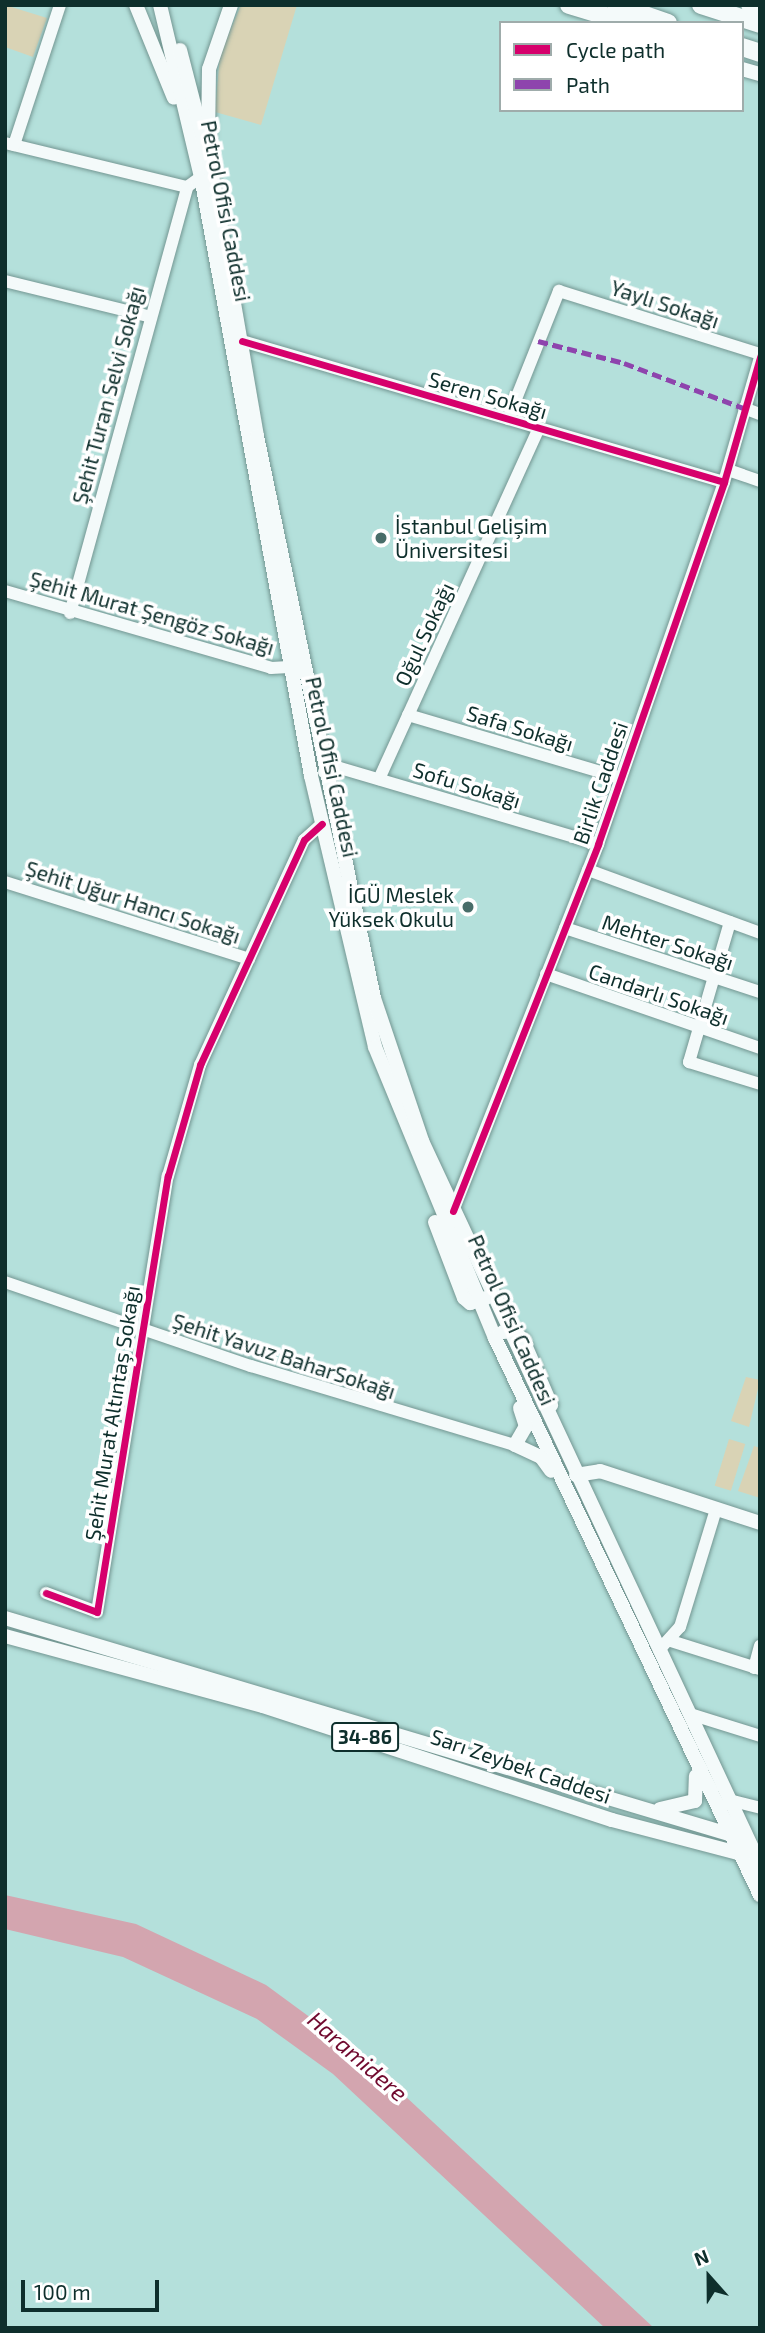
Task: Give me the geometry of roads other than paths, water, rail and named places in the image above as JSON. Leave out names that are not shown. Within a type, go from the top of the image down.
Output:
[{"type":"highway","points":[[569,5],[622,21]]},
{"type":"highway","points":[[616,5],[662,21]]},
{"type":"highway","points":[[701,5],[760,24]]},
{"type":"main road","points":[[136,5],[194,145]]},
{"type":"main road","points":[[206,174],[209,69],[231,5]]},
{"type":"main road","points":[[560,5],[601,21]]},
{"type":"main road","points":[[748,5],[760,9]]},
{"type":"main road","name":"Petrol Ofisi Caddesi","points":[[164,6],[194,145],[206,174],[289,667],[374,998],[500,1334],[728,1833],[758,1889]]},
{"type":"main road","name":"Petrol Ofisi Caddesi","points":[[164,6],[206,174],[242,341],[318,774],[322,824],[351,958],[403,1124],[464,1298],[485,1299]]},
{"type":"main road","points":[[500,1334],[495,1353],[525,1418],[514,1445],[546,1462],[586,1527]]},
{"type":"main road","name":"Petrol Ofisi Caddesi","points":[[500,1334],[523,1340],[576,1475],[665,1645],[690,1714],[729,1800],[756,1850],[758,1889]]},
{"type":"main road","points":[[576,1475],[600,1471],[760,1523]]},
{"type":"main road","name":"Sarı Zeybek Caddesi","points":[[5,1618],[728,1833]]},
{"type":"main road","name":"Sarı Zeybek Caddesi","points":[[5,1636],[263,1706],[612,1820],[740,1854],[756,1850]]},
{"type":"main road","points":[[632,1806],[673,1810],[695,1801],[698,1783],[679,1725]]},
{"type":"main road","name":"34-86","points":[[728,1833],[756,1850]]},
{"type":"street","points":[[60,5],[10,144],[187,187],[206,174]]},
{"type":"street","name":"Şehit Turan Selvi Sokağı","points":[[69,613],[147,316],[187,187]]},
{"type":"street","points":[[5,281],[147,316]]},
{"type":"street","name":"Yaylı Sokağı","points":[[508,419],[559,291],[760,356]]},
{"type":"street","name":"Seren Sokağı","points":[[242,341],[539,428],[726,476],[760,481]]},
{"type":"street","name":"Birlik Caddesi","points":[[453,1211],[598,844],[726,476],[760,356]]},
{"type":"street","points":[[744,408],[760,414]]},
{"type":"street","name":"Oğul Sokağı","points":[[379,779],[539,428]]},
{"type":"street","name":"Şehit Murat Şengöz Sokağı","points":[[5,591],[69,613],[271,668],[289,667]]},
{"type":"street","name":"Safa Sokağı","points":[[408,715],[621,778]]},
{"type":"street","name":"Sofu Sokağı","points":[[318,774],[340,768],[598,844]]},
{"type":"street","name":"Şehit Murat Altıntaş Sokağı","points":[[46,1593],[97,1612],[167,1176],[200,1065],[304,841],[322,824]]},
{"type":"street","points":[[588,870],[760,933]]},
{"type":"street","name":"Şehit Uğur Hancı Sokağı","points":[[5,881],[249,959]]},
{"type":"street","points":[[730,922],[689,1062],[760,1084]]},
{"type":"street","name":"Mehter Sokağı","points":[[565,928],[760,992]]},
{"type":"street","name":"Candarlı Sokağı","points":[[546,974],[760,1048]]},
{"type":"street","name":"Şehit Yavuz BaharSokağı","points":[[5,1282],[143,1331],[514,1445]]},
{"type":"street","points":[[716,1509],[665,1645],[757,1669],[760,1646]]},
{"type":"street","points":[[690,1714],[760,1736]]},
{"type":"street","points":[[729,1800],[760,1808]]},
{"type":"water","name":"Haramidere","points":[[5,1895],[136,1924],[266,1985],[360,2054],[654,2328],[605,2328],[333,2074],[257,2019],[123,1957],[5,1929]]},
{"type":"place","name":"İstanbul Gelişim Üniversitesi","points":[[381,538]]},
{"type":"place","name":"İGÜ Meslek Yüksek Okulu","points":[[468,907]]}]
